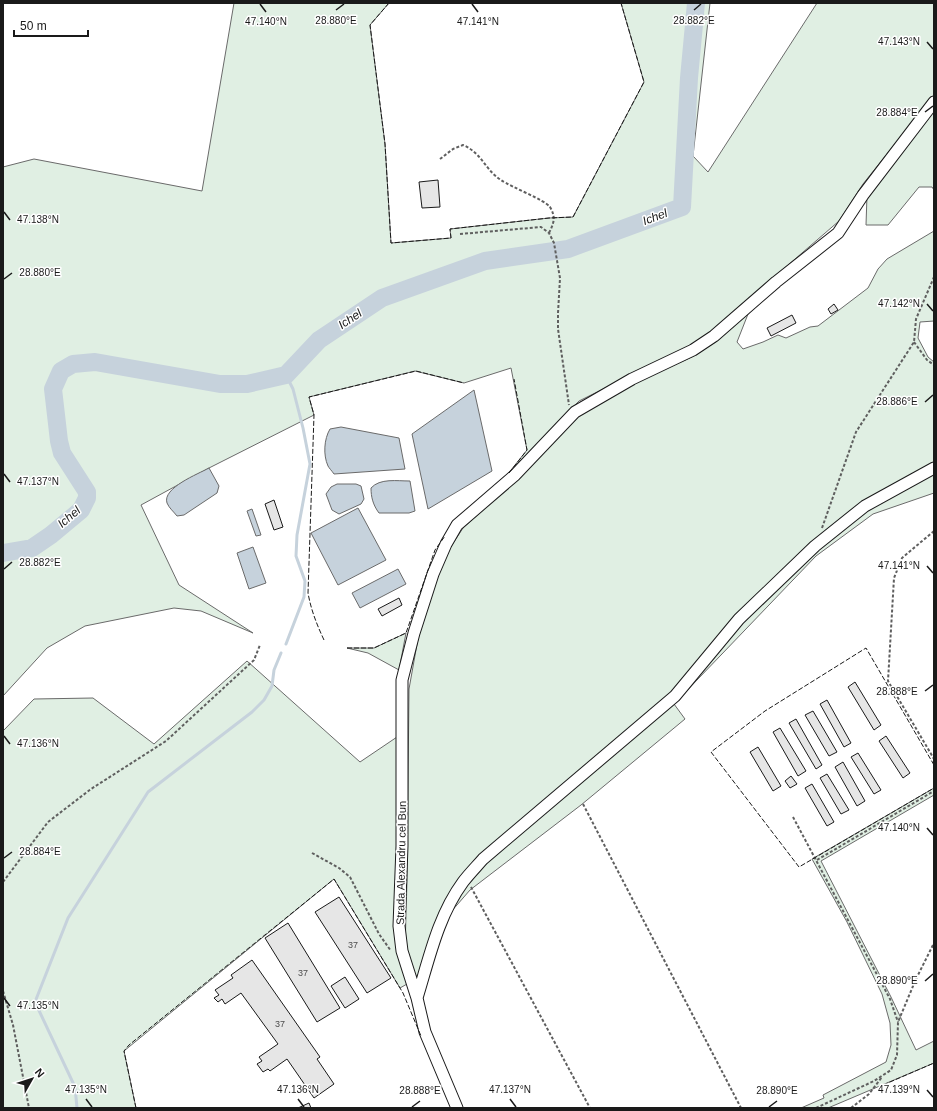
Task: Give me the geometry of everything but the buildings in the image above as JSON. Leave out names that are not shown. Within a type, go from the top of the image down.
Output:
[{"type":"street","name":"Strada Alexandru cel Bun","points":[[457,1108],[425,1032],[417,998],[402,950],[399,926],[402,846],[402,680],[414,633],[433,574],[446,544],[458,525],[515,475],[575,412],[632,379],[693,350],[714,336],[776,282],[838,233],[934,102]]},
{"type":"street","points":[[417,998],[430,951],[447,910],[462,882],[483,859],[675,696],[739,619],[815,546],[865,506],[934,468]]},
{"type":"path","points":[[440,159],[463,145],[472,149],[501,180],[547,204],[554,217],[554,224],[550,233]]},
{"type":"path","points":[[460,234],[541,227],[550,233],[557,256],[560,278],[558,329],[571,416]]},
{"type":"path","points":[[815,546],[856,432],[914,342],[916,319],[934,277]]},
{"type":"path","points":[[914,342],[927,360],[934,366]]},
{"type":"path","points":[[934,531],[902,558],[894,578],[888,681],[934,759]]},
{"type":"path","points":[[3,882],[48,822],[92,789],[166,741],[254,660],[260,645]]},
{"type":"path","points":[[817,860],[934,791]]},
{"type":"path","points":[[583,804],[741,1108]]},
{"type":"path","points":[[793,818],[817,860],[890,999],[898,1022],[897,1055],[891,1070],[816,1108]]},
{"type":"path","points":[[312,853],[339,868],[350,877],[379,934],[391,950],[406,962]]},
{"type":"path","points":[[466,878],[590,1108]]},
{"type":"path","points":[[898,1022],[916,979],[934,943]]},
{"type":"path","points":[[3,991],[13,1025],[29,1108]]},
{"type":"path","points":[[850,1108],[870,1094],[882,1075]]},
{"type":"green space","points":[[234,3],[389,3],[370,25],[385,144],[391,243],[451,238],[450,229],[549,218],[573,217],[644,82],[621,3],[710,3],[693,156],[708,172],[817,3],[934,3],[934,95],[863,184],[839,221],[706,336],[678,352],[579,401],[507,475],[527,450],[511,368],[464,383],[415,371],[309,397],[314,415],[209,468],[141,505],[179,585],[253,633],[201,611],[174,608],[85,626],[47,648],[3,696],[3,167],[34,159],[202,191]]},
{"type":"green space","points":[[934,108],[934,190],[932,187],[919,187],[888,225],[866,225],[867,195]]},
{"type":"green space","points":[[934,231],[934,321],[920,322],[918,338],[928,357],[934,362],[934,493],[873,514],[816,556],[674,704],[685,719],[581,805],[470,890],[450,913],[416,985],[405,949],[409,689],[419,633],[438,576],[450,548],[463,528],[531,466],[576,417],[634,383],[694,356],[717,341],[750,309],[737,342],[743,349],[778,335],[786,338],[810,327],[818,326],[868,288],[878,269],[887,259]]},
{"type":"green space","points":[[406,633],[399,670],[368,653],[347,648],[374,648]]},
{"type":"green space","points":[[247,661],[360,762],[397,737],[397,863],[407,984],[400,988],[334,879],[124,1051],[136,1108],[3,1108],[3,731],[34,699],[93,698],[154,744]]},
{"type":"green space","points":[[934,788],[934,795],[821,861],[891,997],[916,1050],[934,1041],[934,1063],[828,1108],[801,1108],[824,1098],[823,1095],[886,1062],[891,1045],[890,1023],[882,994],[847,922],[812,859]]},
{"type":"shaded area","points":[[474,390],[492,471],[428,509],[412,434]]},
{"type":"shaded area","points":[[341,427],[399,438],[405,469],[334,474],[326,462],[325,442],[330,429]]},
{"type":"shaded area","points":[[209,468],[219,486],[217,493],[184,515],[177,516],[167,503],[167,497],[170,492],[182,482]]},
{"type":"shaded area","points":[[384,481],[410,481],[415,511],[409,513],[379,513],[375,507],[371,495],[371,488]]},
{"type":"shaded area","points":[[337,484],[356,484],[361,486],[364,499],[361,504],[339,514],[332,510],[326,494],[331,487]]},
{"type":"shaded area","points":[[358,508],[386,560],[338,585],[311,533]]},
{"type":"shaded area","points":[[252,509],[261,535],[256,536],[247,511]]},
{"type":"shaded area","points":[[253,547],[266,583],[249,589],[237,553]]},
{"type":"shaded area","points":[[398,569],[406,584],[360,608],[352,593]]},
{"type":"waterway","name":"Ichel","points":[[3,553],[32,548],[51,535],[81,510],[87,498],[87,492],[62,453],[59,441],[53,389],[61,371],[73,364],[95,362],[220,384],[247,384],[286,375],[319,340],[382,298],[485,261],[568,249],[682,207],[689,78],[696,3]]},
{"type":"waterway","points":[[286,375],[293,389],[310,464],[297,535],[296,556],[305,581],[304,597],[286,644]]},
{"type":"waterway","points":[[77,1108],[75,1087],[35,1002],[68,918],[148,792],[252,712],[264,700],[272,686],[274,670],[281,653]]},
{"type":"fence","points":[[389,3],[370,25],[385,144],[391,243],[451,238],[450,229],[549,218],[573,217],[644,82],[621,3]]},
{"type":"fence","points":[[324,640],[314,617],[308,593],[314,415],[309,397],[416,371],[464,383]]},
{"type":"fence","points":[[509,473],[527,450],[514,379]]},
{"type":"fence","points":[[347,648],[374,648],[406,633],[435,550],[445,536]]},
{"type":"fence","points":[[934,765],[866,648],[765,711],[711,752],[799,867],[934,788]]},
{"type":"fence","points":[[136,1108],[124,1051],[129,1045],[334,879],[403,993],[421,1036]]},
{"type":"fence","points":[[883,1085],[934,1063]]}]
